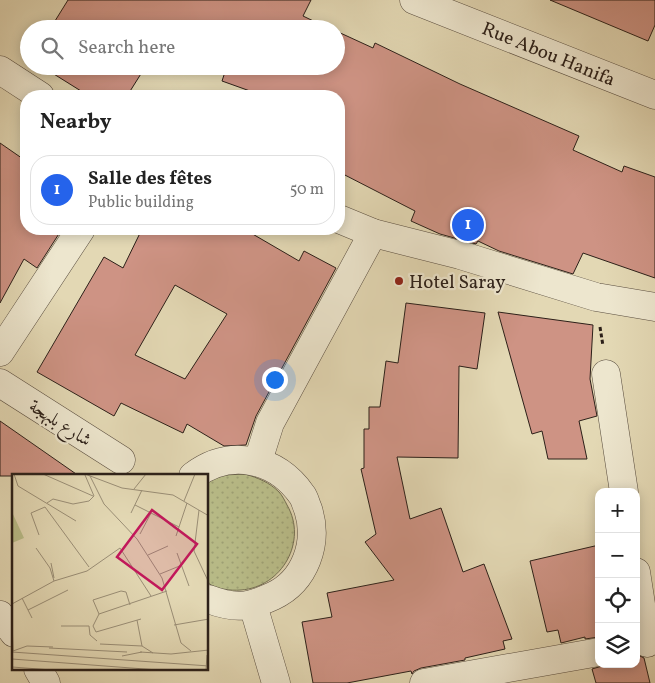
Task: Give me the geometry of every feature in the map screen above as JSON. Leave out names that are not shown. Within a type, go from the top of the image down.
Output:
[{"type":"street","name":"Rue Abou Hanifa","points":[[414,0],[655,95]]},
{"type":"street","points":[[0,70],[31,90]]},
{"type":"street","points":[[345,222],[373,234],[460,255],[596,297],[655,308]]},
{"type":"street","points":[[258,461],[270,423],[373,234]]},
{"type":"street","points":[[0,352],[77,235]]},
{"type":"street","points":[[606,374],[623,488]]},
{"type":"street","name":"شارع بلبهجة","points":[[0,383],[121,460]]},
{"type":"street","points":[[196,474],[217,462],[243,459],[258,461],[280,471],[303,496],[312,520],[311,546],[302,571],[285,590],[253,605],[226,606],[209,599]]},
{"type":"street","points":[[637,578],[646,644]]},
{"type":"street","points":[[253,605],[276,683]]},
{"type":"street","points":[[0,615],[12,630]]},
{"type":"street","points":[[424,683],[595,653]]},
{"type":"street","points":[[39,670],[46,683]]},
{"type":"path","points":[[596,297],[606,374]]},
{"type":"green space","points":[[245,474],[267,483],[282,496],[293,519],[292,547],[287,560],[268,581],[256,587],[232,590],[215,587],[209,584],[209,482],[224,475]]},
{"type":"building","points":[[68,0],[311,0],[303,16],[311,20],[56,20]]},
{"type":"building","points":[[550,0],[655,0],[655,25],[648,41]]},
{"type":"building","points":[[345,35],[373,48],[375,43],[460,84],[579,136],[573,150],[622,172],[624,166],[655,177],[655,278],[583,253],[573,274],[499,251],[478,241],[476,244],[440,234],[411,221],[415,211],[345,175],[345,90],[247,90],[222,81],[224,75],[345,75]]},
{"type":"building","points":[[55,75],[140,75],[131,90],[79,90]]},
{"type":"building","points":[[0,143],[20,157],[20,235],[58,235],[37,268],[24,259],[0,303]]},
{"type":"building","points":[[139,235],[254,235],[299,261],[304,251],[336,268],[256,416],[246,445],[224,446],[187,424],[183,433],[121,403],[114,416],[37,372],[104,257],[123,268]],"holes":[[[175,285],[227,314],[185,379],[135,355]]]},
{"type":"building","points":[[406,303],[485,313],[477,369],[459,366],[458,458],[397,457],[410,519],[441,508],[463,572],[484,564],[512,639],[503,641],[505,649],[465,658],[465,660],[421,668],[412,674],[411,671],[347,683],[313,683],[302,622],[332,617],[327,593],[394,580],[365,542],[376,534],[361,469],[364,468],[364,429],[369,429],[369,407],[380,407],[386,361],[398,363]]},
{"type":"building","points":[[498,312],[593,325],[590,379],[597,416],[579,421],[587,459],[548,459],[542,431],[532,434]]},
{"type":"building","points":[[0,421],[76,474],[12,474],[12,476],[0,476]]},
{"type":"building","points":[[595,546],[595,638],[585,639],[585,637],[561,643],[558,630],[547,632],[530,561]]},
{"type":"building","points":[[640,656],[644,658],[650,683],[596,683],[592,669],[640,668]]},
{"type":"place","name":"Salle des fêtes","points":[[468,225]]},
{"type":"place","name":"Hotel Saray","points":[[399,281]]}]
